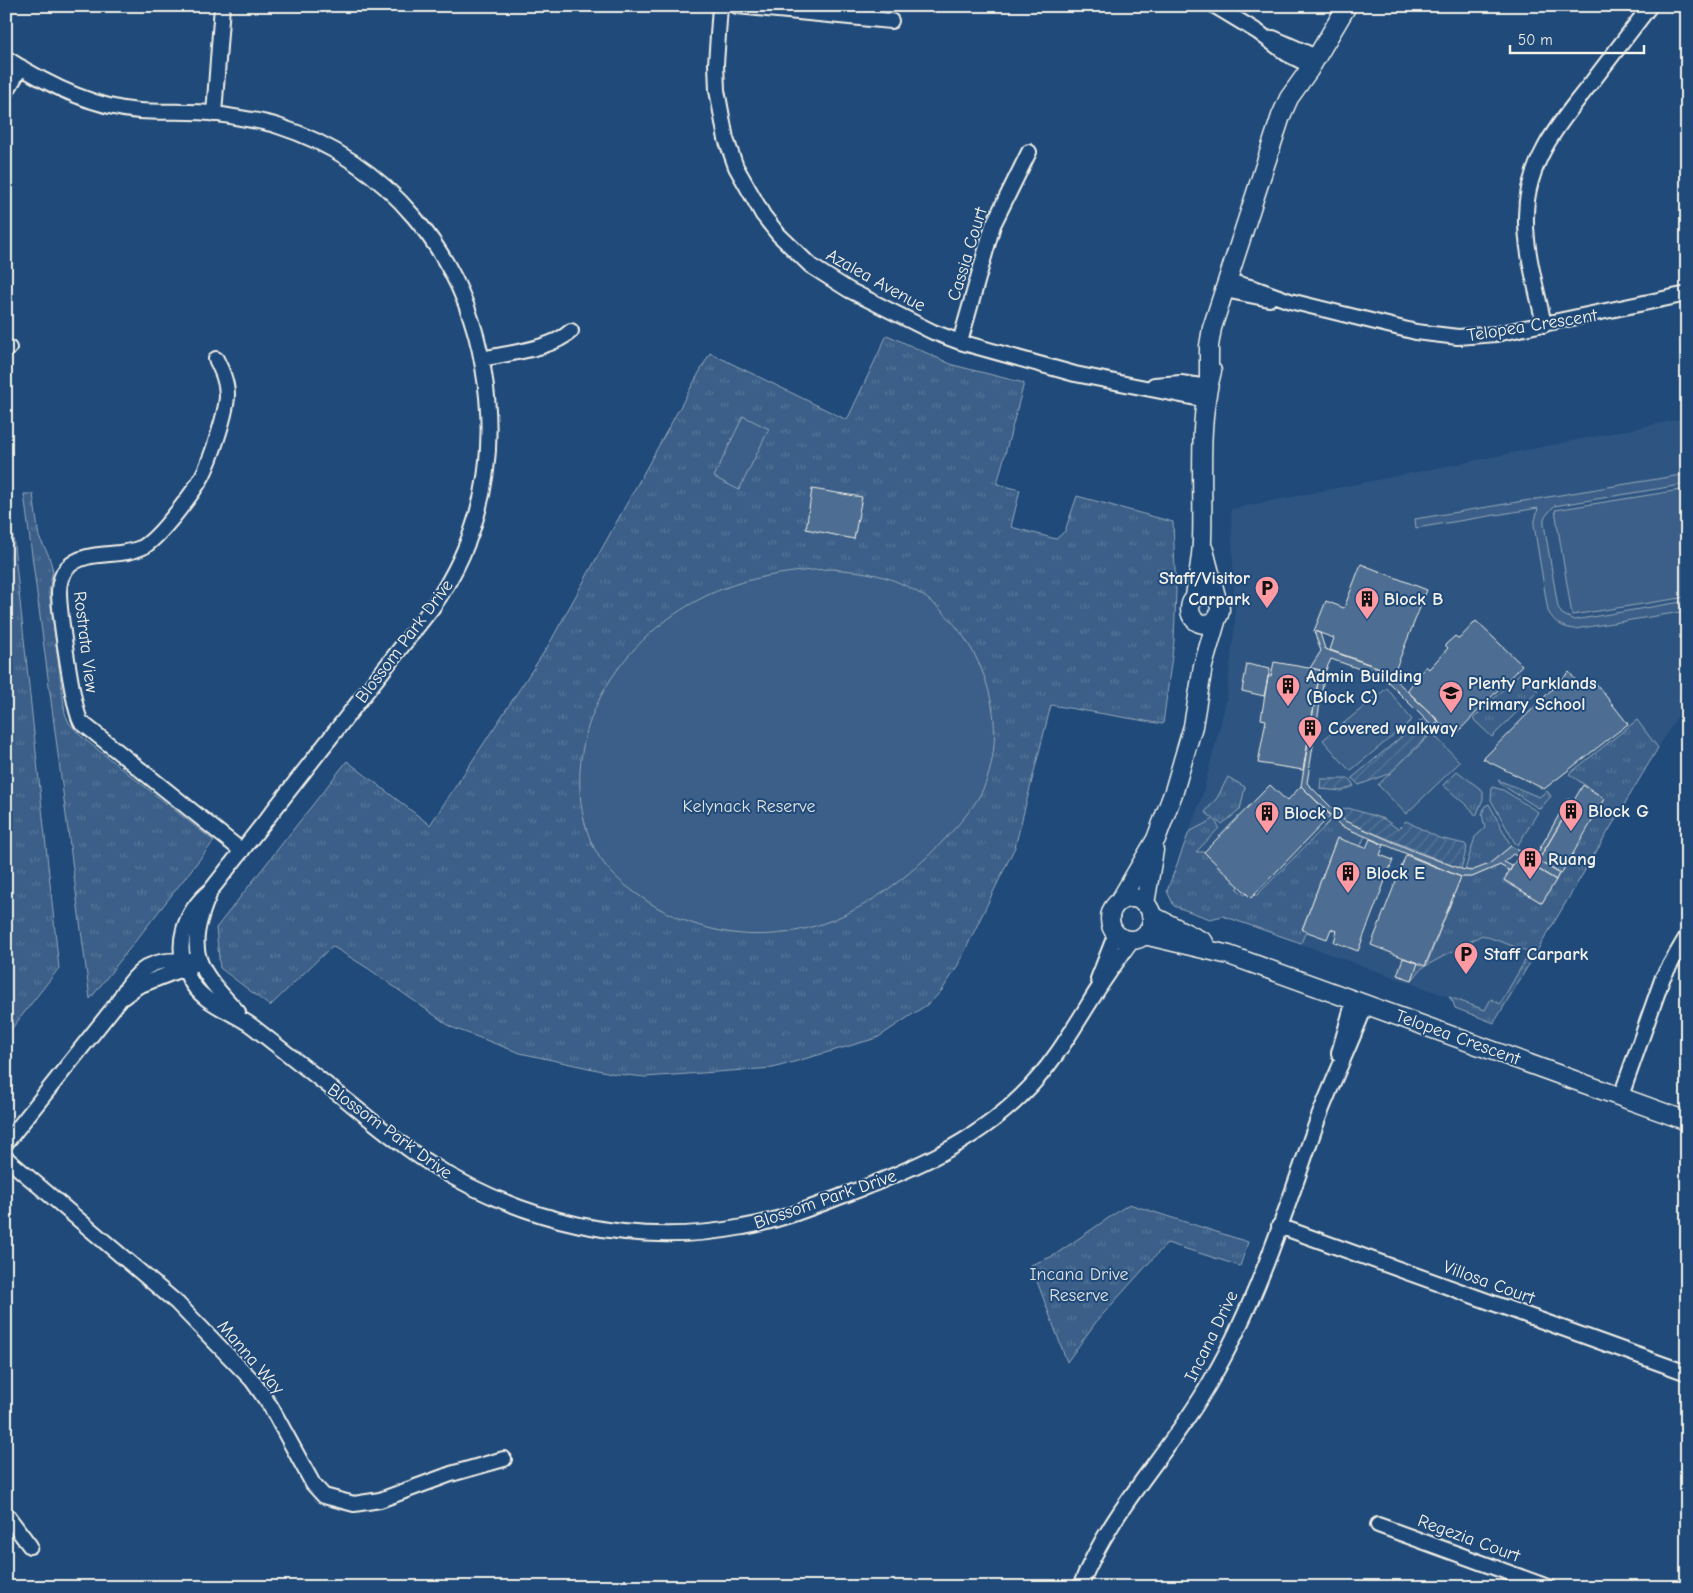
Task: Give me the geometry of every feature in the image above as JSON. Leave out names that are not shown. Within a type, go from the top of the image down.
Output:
[{"type":"street","points":[[214,114],[222,6]]},
{"type":"street","name":"Azalea Avenue","points":[[720,6],[716,64],[720,114],[736,167],[763,215],[796,252],[830,278],[907,319],[960,342],[1075,374],[1143,386],[1181,383],[1208,389]]},
{"type":"street","points":[[736,6],[891,21]]},
{"type":"street","points":[[1215,6],[1258,32],[1292,45],[1312,64]]},
{"type":"street","points":[[1203,666],[1194,620],[1189,608],[1195,597],[1202,542],[1203,456],[1208,389],[1226,312],[1226,289],[1246,216],[1271,150],[1299,102],[1312,64],[1347,6]]},
{"type":"street","points":[[1544,325],[1526,232],[1527,195],[1533,173],[1541,153],[1561,122],[1650,6]]},
{"type":"street","name":"Blossom Park Drive","points":[[6,58],[21,68],[82,98],[117,108],[138,111],[214,114],[276,126],[300,134],[348,159],[384,186],[421,224],[450,267],[470,314],[482,359],[490,419],[487,474],[477,519],[456,569],[445,589],[404,645],[212,890],[199,900],[185,922],[182,948],[184,964],[190,980],[206,998],[249,1024],[407,1148],[460,1182],[543,1217],[576,1225],[634,1233],[687,1234],[742,1228],[799,1212],[909,1170],[964,1142],[1003,1113],[1038,1078],[1068,1040],[1090,1001],[1138,937]]},
{"type":"street","points":[[6,92],[21,68]]},
{"type":"street","name":"Cassia Court","points":[[960,342],[992,225],[1029,152]]},
{"type":"street","name":"Telopea Crescent","points":[[1226,289],[1254,288],[1290,301],[1438,336],[1478,336],[1544,325],[1687,294]]},
{"type":"street","points":[[482,359],[552,343],[564,338],[572,331]]},
{"type":"street","name":"Rostrata View","points":[[216,359],[226,384],[226,405],[208,464],[200,480],[152,541],[130,551],[86,557],[73,562],[62,575],[59,594],[74,701],[82,722],[242,851]]},
{"type":"street","points":[[1156,839],[1148,909],[1151,926],[1138,937],[1126,939],[1116,933],[1112,927],[1111,914],[1156,839],[1184,759],[1201,688],[1203,666],[1220,609],[1202,542]]},
{"type":"street","points":[[1195,597],[1209,594],[1217,600]]},
{"type":"street","points":[[1194,620],[1203,624],[1213,622],[1217,618]]},
{"type":"street","name":"Blossom Park Drive","points":[[212,890],[197,929],[199,962],[205,976],[249,1024]]},
{"type":"street","points":[[1119,902],[1132,898],[1148,909]]},
{"type":"street","name":"Telopea Crescent","points":[[1148,909],[1229,955]]},
{"type":"street","name":"Blossom Park Drive","points":[[1090,1001],[1116,933]]},
{"type":"street","points":[[1621,1096],[1663,977],[1687,936]]},
{"type":"street","name":"Telopea Crescent","points":[[1138,937],[1229,955],[1687,1120]]},
{"type":"street","points":[[6,1143],[118,1002],[129,980],[136,973],[158,963],[184,964],[199,962]]},
{"type":"street","name":"Incana Drive","points":[[1080,1587],[1101,1542],[1214,1376],[1252,1295],[1279,1226],[1360,1002]]},
{"type":"street","name":"Manna Way","points":[[6,1158],[177,1303],[252,1380],[271,1407],[313,1484],[324,1496],[354,1504],[380,1500],[459,1472],[504,1459]]},
{"type":"street","name":"Villosa Court","points":[[1279,1226],[1687,1373]]},
{"type":"street","points":[[6,1514],[30,1546]]},
{"type":"street","name":"Regezia Court","points":[[1378,1525],[1548,1587]]},
{"type":"shaded area","name":"Plenty Parklands Primary School","points":[[1687,418],[1687,700],[1494,1023],[1455,1008],[1449,997],[1223,916],[1210,919],[1174,906],[1167,891],[1202,796],[1226,702],[1235,622],[1231,509]]},
{"type":"green space","name":"Kelynack Reserve","points":[[887,335],[953,365],[1024,383],[997,484],[1020,490],[1011,527],[1056,539],[1065,531],[1077,496],[1173,522],[1176,592],[1174,641],[1163,724],[1051,705],[1015,847],[956,969],[942,990],[931,1002],[877,1038],[773,1068],[645,1077],[616,1074],[520,1053],[451,1027],[369,969],[332,946],[270,1006],[220,968],[216,928],[347,761],[430,825],[548,646],[710,353],[847,420]]},
{"type":"green space","points":[[743,416],[769,429],[739,490],[714,477]]},
{"type":"green space","points":[[6,470],[59,968],[6,1036]]},
{"type":"green space","points":[[1687,474],[1687,484],[1554,506],[1544,518],[1544,524],[1558,607],[1562,614],[1574,620],[1687,601],[1687,611],[1575,629],[1559,624],[1548,611],[1534,525],[1538,508],[1416,528],[1415,519]]},
{"type":"green space","points":[[1687,489],[1687,597],[1572,615],[1555,510]]},
{"type":"green space","points":[[24,494],[33,494],[39,537],[48,554],[53,570],[49,591],[65,713],[69,723],[83,738],[214,841],[90,999]]},
{"type":"green space","points":[[831,569],[876,575],[902,584],[927,599],[950,619],[968,643],[982,670],[991,699],[994,729],[992,758],[984,787],[966,815],[922,861],[899,881],[849,913],[821,924],[793,931],[764,935],[722,931],[699,926],[677,918],[630,889],[605,865],[590,840],[584,821],[581,801],[581,761],[587,732],[597,704],[612,678],[630,654],[651,633],[674,615],[700,599],[731,586],[764,577]]},
{"type":"green space","points":[[1520,673],[1538,691],[1492,737],[1473,719]]},
{"type":"green space","points":[[1387,688],[1412,720],[1350,771],[1323,740]]},
{"type":"green space","points":[[1424,718],[1435,729],[1393,772],[1359,785],[1352,778]]},
{"type":"green space","points":[[1637,720],[1658,748],[1494,1023],[1455,1008],[1449,997],[1485,1010],[1491,999],[1500,1004],[1530,952],[1482,935],[1426,966],[1461,877],[1472,877],[1500,865],[1510,871],[1504,881],[1542,903],[1605,799],[1569,774]]},
{"type":"green space","points":[[1432,733],[1460,762],[1406,814],[1378,785]]},
{"type":"green space","points":[[1457,771],[1483,791],[1483,799],[1476,816],[1471,809],[1443,785]]},
{"type":"green space","points":[[1228,777],[1245,787],[1240,810],[1222,824],[1215,820],[1219,828],[1196,852],[1204,852],[1239,886],[1237,889],[1243,894],[1257,895],[1333,818],[1341,826],[1365,836],[1360,847],[1337,838],[1302,929],[1306,931],[1301,943],[1223,916],[1210,919],[1174,906],[1167,891],[1189,832],[1214,819],[1205,812],[1217,798]]},
{"type":"green space","points":[[1321,779],[1350,779],[1354,786],[1342,791],[1320,789]]},
{"type":"green space","points":[[1498,780],[1539,797],[1547,791],[1551,796],[1540,809],[1502,785]]},
{"type":"green space","points":[[1492,787],[1503,790],[1538,812],[1518,845],[1515,843],[1491,800]]},
{"type":"green space","points":[[1489,804],[1511,846],[1484,867],[1465,870],[1475,837],[1485,828],[1482,814],[1485,806]]},
{"type":"green space","points":[[1348,808],[1384,819],[1398,829],[1406,821],[1439,838],[1465,844],[1467,847],[1461,869],[1345,821],[1336,812]]},
{"type":"green space","points":[[1418,963],[1426,966],[1422,968],[1412,980]]},
{"type":"green space","name":"Incana Drive Reserve","points":[[1129,1204],[1248,1242],[1240,1266],[1167,1243],[1096,1322],[1067,1362],[1031,1265],[1053,1256]]},
{"type":"building","points":[[812,489],[862,497],[854,539],[806,529]]},
{"type":"building","name":"Block B","points":[[1361,564],[1427,590],[1394,673],[1330,650],[1334,638],[1314,631],[1326,601],[1344,608]]},
{"type":"building","points":[[1476,621],[1522,665],[1454,736],[1407,691],[1426,666],[1429,669],[1448,648],[1445,645],[1455,636],[1459,639]]},
{"type":"building","name":"Covered walkway","points":[[1314,631],[1320,633],[1325,649],[1385,670],[1439,721],[1433,727],[1383,677],[1331,659],[1325,672],[1307,783],[1345,821],[1416,852],[1471,871],[1489,864],[1511,846],[1534,859],[1568,799],[1573,802],[1538,861],[1559,873],[1556,880],[1513,854],[1504,862],[1512,866],[1510,871],[1500,865],[1472,877],[1461,877],[1341,826],[1301,786],[1320,670],[1310,668],[1321,651]]},
{"type":"building","name":"Admin Building (Block C)","points":[[1274,662],[1320,670],[1303,770],[1258,763],[1266,720],[1261,719],[1268,676],[1271,676]]},
{"type":"building","points":[[1247,664],[1270,669],[1264,696],[1242,691]]},
{"type":"building","points":[[1569,672],[1583,689],[1594,681],[1628,724],[1544,789],[1483,759]]},
{"type":"building","name":"Block D","points":[[1270,785],[1287,801],[1301,786],[1331,815],[1251,898],[1204,852]]},
{"type":"building","name":"Block G","points":[[1583,785],[1605,799],[1561,874],[1538,861]]},
{"type":"building","name":"Block E","points":[[1337,838],[1366,848],[1370,839],[1384,845],[1380,855],[1393,860],[1358,951],[1334,942],[1337,931],[1331,929],[1327,939],[1302,930]]},
{"type":"building","points":[[1406,855],[1461,877],[1425,966],[1371,945]]},
{"type":"building","name":"Ruang","points":[[1518,857],[1556,880],[1542,903],[1504,880]]},
{"type":"building","points":[[1403,958],[1418,963],[1412,980],[1397,975]]},
{"type":"place","name":"Staff/Visitor Carpark","points":[[1267,609]]},
{"type":"place","name":"Block B","points":[[1367,620]]},
{"type":"place","name":"Admin Building (Block C)","points":[[1288,707]]},
{"type":"place","name":"Plenty Parklands Primary School","points":[[1451,714]]},
{"type":"place","name":"Covered walkway","points":[[1310,749]]},
{"type":"place","name":"Block G","points":[[1571,832]]},
{"type":"place","name":"Block D","points":[[1267,834]]},
{"type":"place","name":"Ruang","points":[[1530,880]]},
{"type":"place","name":"Block E","points":[[1348,894]]},
{"type":"place","name":"Staff Carpark","points":[[1466,975]]}]
